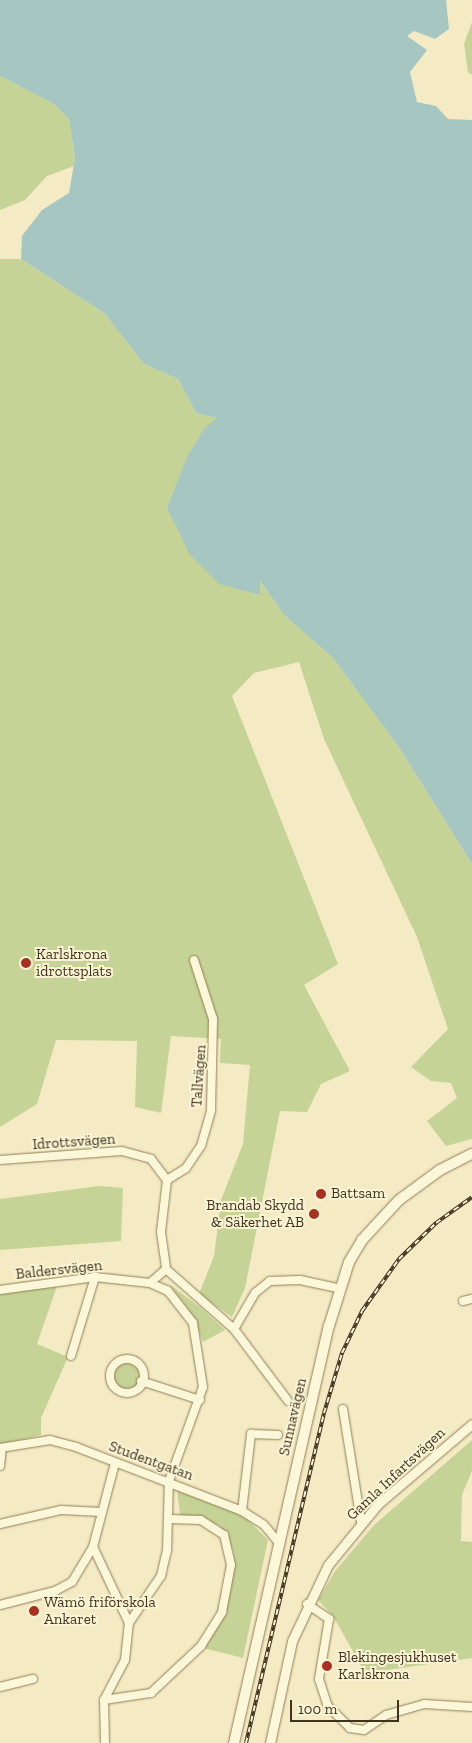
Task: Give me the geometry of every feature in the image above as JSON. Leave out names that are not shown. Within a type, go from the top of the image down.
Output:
[{"type":"main road","name":"Sunnavägen","points":[[234,1743],[338,1288],[349,1262],[378,1220],[417,1185],[472,1154]]},
{"type":"street","name":"Tallvägen","points":[[167,1180],[186,1168],[201,1146],[212,1110],[214,1019],[194,960]]},
{"type":"street","name":"Idrottsvägen","points":[[0,1160],[122,1151],[151,1159],[167,1180]]},
{"type":"street","points":[[167,1180],[161,1232],[166,1269],[234,1329],[288,1401]]},
{"type":"street","points":[[105,1743],[104,1700],[125,1660],[129,1623],[161,1576],[169,1519],[169,1481],[200,1400],[203,1375],[193,1323],[168,1291],[150,1284],[166,1269]]},
{"type":"street","points":[[71,1356],[95,1277]]},
{"type":"street","name":"Baldersvägen","points":[[0,1290],[95,1277],[150,1284]]},
{"type":"street","points":[[234,1329],[255,1293],[270,1281],[287,1279],[338,1288]]},
{"type":"street","points":[[463,1301],[472,1299]]},
{"type":"street","points":[[121,1357],[142,1365],[141,1381],[129,1396],[116,1394],[111,1381],[121,1357]]},
{"type":"street","points":[[141,1381],[200,1400]]},
{"type":"street","points":[[343,1409],[362,1522]]},
{"type":"street","name":"Gamla Infartsvägen","points":[[270,1743],[285,1666],[307,1604],[328,1565],[362,1522],[472,1424]]},
{"type":"street","points":[[242,1512],[251,1434],[278,1435]]},
{"type":"street","name":"Studentgatan","points":[[1,1448],[50,1440],[169,1481],[242,1512],[264,1525],[280,1544]]},
{"type":"street","points":[[0,1466],[1,1448]]},
{"type":"street","points":[[0,1605],[55,1591],[72,1582],[93,1547],[115,1463]]},
{"type":"street","points":[[0,1524],[61,1510],[101,1512]]},
{"type":"street","points":[[104,1700],[151,1693],[201,1646],[222,1612],[231,1565],[224,1536],[200,1520],[169,1519]]},
{"type":"street","points":[[93,1547],[129,1623]]},
{"type":"street","points":[[307,1604],[329,1619],[319,1679],[328,1706],[350,1728],[364,1730],[386,1715],[424,1704],[472,1707]]},
{"type":"street","points":[[0,1687],[34,1678]]},
{"type":"green space","points":[[472,22],[472,75],[468,72],[464,44]]},
{"type":"green space","points":[[0,76],[54,104],[69,119],[75,158],[74,166],[47,176],[25,200],[0,210]]},
{"type":"green space","points":[[0,259],[21,259],[104,313],[144,364],[178,379],[196,413],[217,418],[242,590],[259,595],[259,580],[284,615],[333,658],[400,749],[472,864],[472,1139],[446,1146],[427,1121],[457,1098],[451,1083],[431,1081],[411,1067],[448,1029],[417,937],[324,739],[299,662],[254,673],[232,696],[338,964],[304,985],[350,1071],[321,1084],[307,1112],[280,1111],[245,1288],[232,1317],[199,1294],[214,1256],[221,1200],[243,1144],[250,1065],[220,1063],[221,1039],[171,1036],[161,1113],[135,1107],[137,1041],[56,1040],[37,1104],[0,1127]]},
{"type":"green space","points":[[99,1186],[123,1188],[121,1241],[0,1250],[0,1199]]},
{"type":"green space","points":[[169,1284],[201,1308],[225,1330],[203,1342],[192,1314]]},
{"type":"green space","points":[[57,1286],[37,1344],[68,1357],[41,1418],[41,1435],[0,1445],[0,1294]]},
{"type":"green space","points":[[127,1363],[137,1367],[141,1377],[137,1387],[127,1391],[117,1387],[113,1377],[117,1367]]},
{"type":"green space","points":[[472,1440],[472,1471],[462,1495],[461,1541],[472,1542],[472,1658],[365,1673],[333,1616],[318,1600],[336,1570],[374,1525]]},
{"type":"green space","points":[[177,1490],[241,1513],[268,1540],[243,1658],[203,1648],[225,1614],[235,1565],[233,1549],[219,1525],[180,1515]]},
{"type":"water","points":[[0,0],[446,0],[449,29],[435,39],[414,31],[407,36],[427,50],[410,72],[417,102],[436,106],[448,119],[472,120],[472,864],[400,749],[333,658],[284,615],[260,581],[260,595],[219,584],[189,553],[167,508],[187,457],[204,429],[217,418],[196,413],[178,379],[144,364],[104,313],[21,259],[22,236],[42,210],[69,193],[75,158],[69,119],[54,104],[0,76]]},
{"type":"railway","points":[[246,1743],[324,1413],[342,1353],[362,1311],[399,1259],[436,1223],[472,1197]]},
{"type":"place","name":"Karlskrona idrottsplats","points":[[26,963]]},
{"type":"place","name":"Battsam","points":[[321,1194]]},
{"type":"place","name":"Brandab Skydd & Säkerhet AB","points":[[314,1214]]},
{"type":"place","name":"Wämö friförskola Ankaret","points":[[34,1611]]},
{"type":"place","name":"Blekingesjukhuset Karlskrona","points":[[327,1666]]}]
